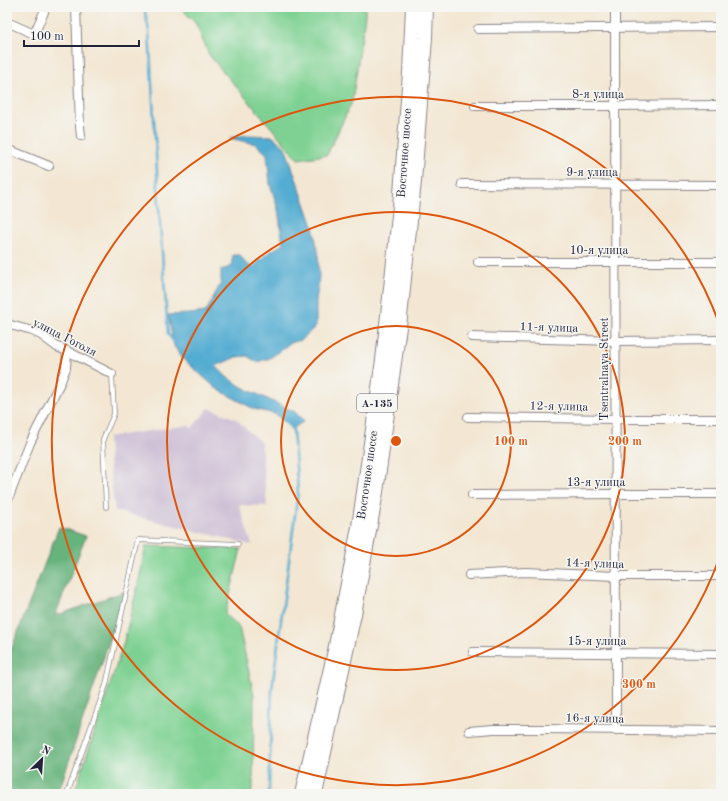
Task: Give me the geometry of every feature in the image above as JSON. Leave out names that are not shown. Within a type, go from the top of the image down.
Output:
[{"type":"highway","name":"Восточное шоссе","points":[[302,794],[335,651],[360,519],[383,360],[400,207],[410,73],[413,7]]},
{"type":"highway","name":"Восточное шоссе","points":[[315,794],[354,614],[376,492],[400,320],[426,38],[426,7]]},
{"type":"street","points":[[7,22],[34,34],[45,7]]},
{"type":"street","points":[[76,7],[81,136]]},
{"type":"street","name":"Tsentralnaya Street","points":[[615,7],[616,730]]},
{"type":"street","points":[[478,29],[721,27]]},
{"type":"street","name":"8-я улица","points":[[475,106],[721,105]]},
{"type":"street","points":[[7,149],[49,166]]},
{"type":"street","name":"9-я улица","points":[[462,184],[721,185]]},
{"type":"street","name":"10-я улица","points":[[478,262],[721,262]]},
{"type":"street","name":"улица Гоголя","points":[[7,324],[41,335],[57,347],[112,374]]},
{"type":"street","name":"11-я улица","points":[[472,337],[616,341],[721,340]]},
{"type":"street","points":[[7,502],[30,443],[61,381],[66,368],[67,351]]},
{"type":"street","name":"12-я улица","points":[[468,417],[721,419]]},
{"type":"street","name":"13-я улица","points":[[472,495],[721,494]]},
{"type":"street","name":"14-я улица","points":[[469,575],[525,572],[616,576],[721,576]]},
{"type":"street","name":"15-я улица","points":[[473,652],[721,654]]},
{"type":"street","name":"16-я улица","points":[[469,731],[492,729],[721,731]]},
{"type":"lane","points":[[106,507],[103,439],[114,414],[112,374]]},
{"type":"lane","points":[[67,794],[106,685],[138,540],[238,544]]},
{"type":"shaded area","points":[[209,408],[236,419],[261,443],[267,506],[239,505],[252,545],[115,511],[110,473],[108,437],[189,425],[191,429]]},
{"type":"green space","points":[[180,7],[365,7],[365,16],[352,102],[327,155],[298,159],[209,55],[196,24]]},
{"type":"green space","points":[[59,527],[86,536],[55,616],[126,591],[58,794],[7,794],[7,660]]},
{"type":"green space","points":[[146,546],[241,549],[225,615],[239,627],[254,695],[253,786],[251,794],[74,794],[123,645]]},
{"type":"water","points":[[246,135],[272,136],[285,147],[313,226],[318,252],[319,277],[316,302],[316,326],[301,340],[290,343],[270,358],[257,362],[247,356],[236,357],[216,366],[228,378],[242,387],[295,412],[304,421],[292,429],[275,414],[254,409],[217,389],[182,358],[174,346],[168,315],[206,312],[221,283],[221,270],[231,267],[233,255],[240,255],[246,264],[253,267],[265,255],[283,244],[278,209],[270,184],[267,154],[256,144],[229,138]]},
{"type":"waterway","points":[[144,7],[149,31],[168,334],[174,342]]},
{"type":"waterway","points":[[269,794],[272,689],[298,492],[293,430],[286,423]]}]
